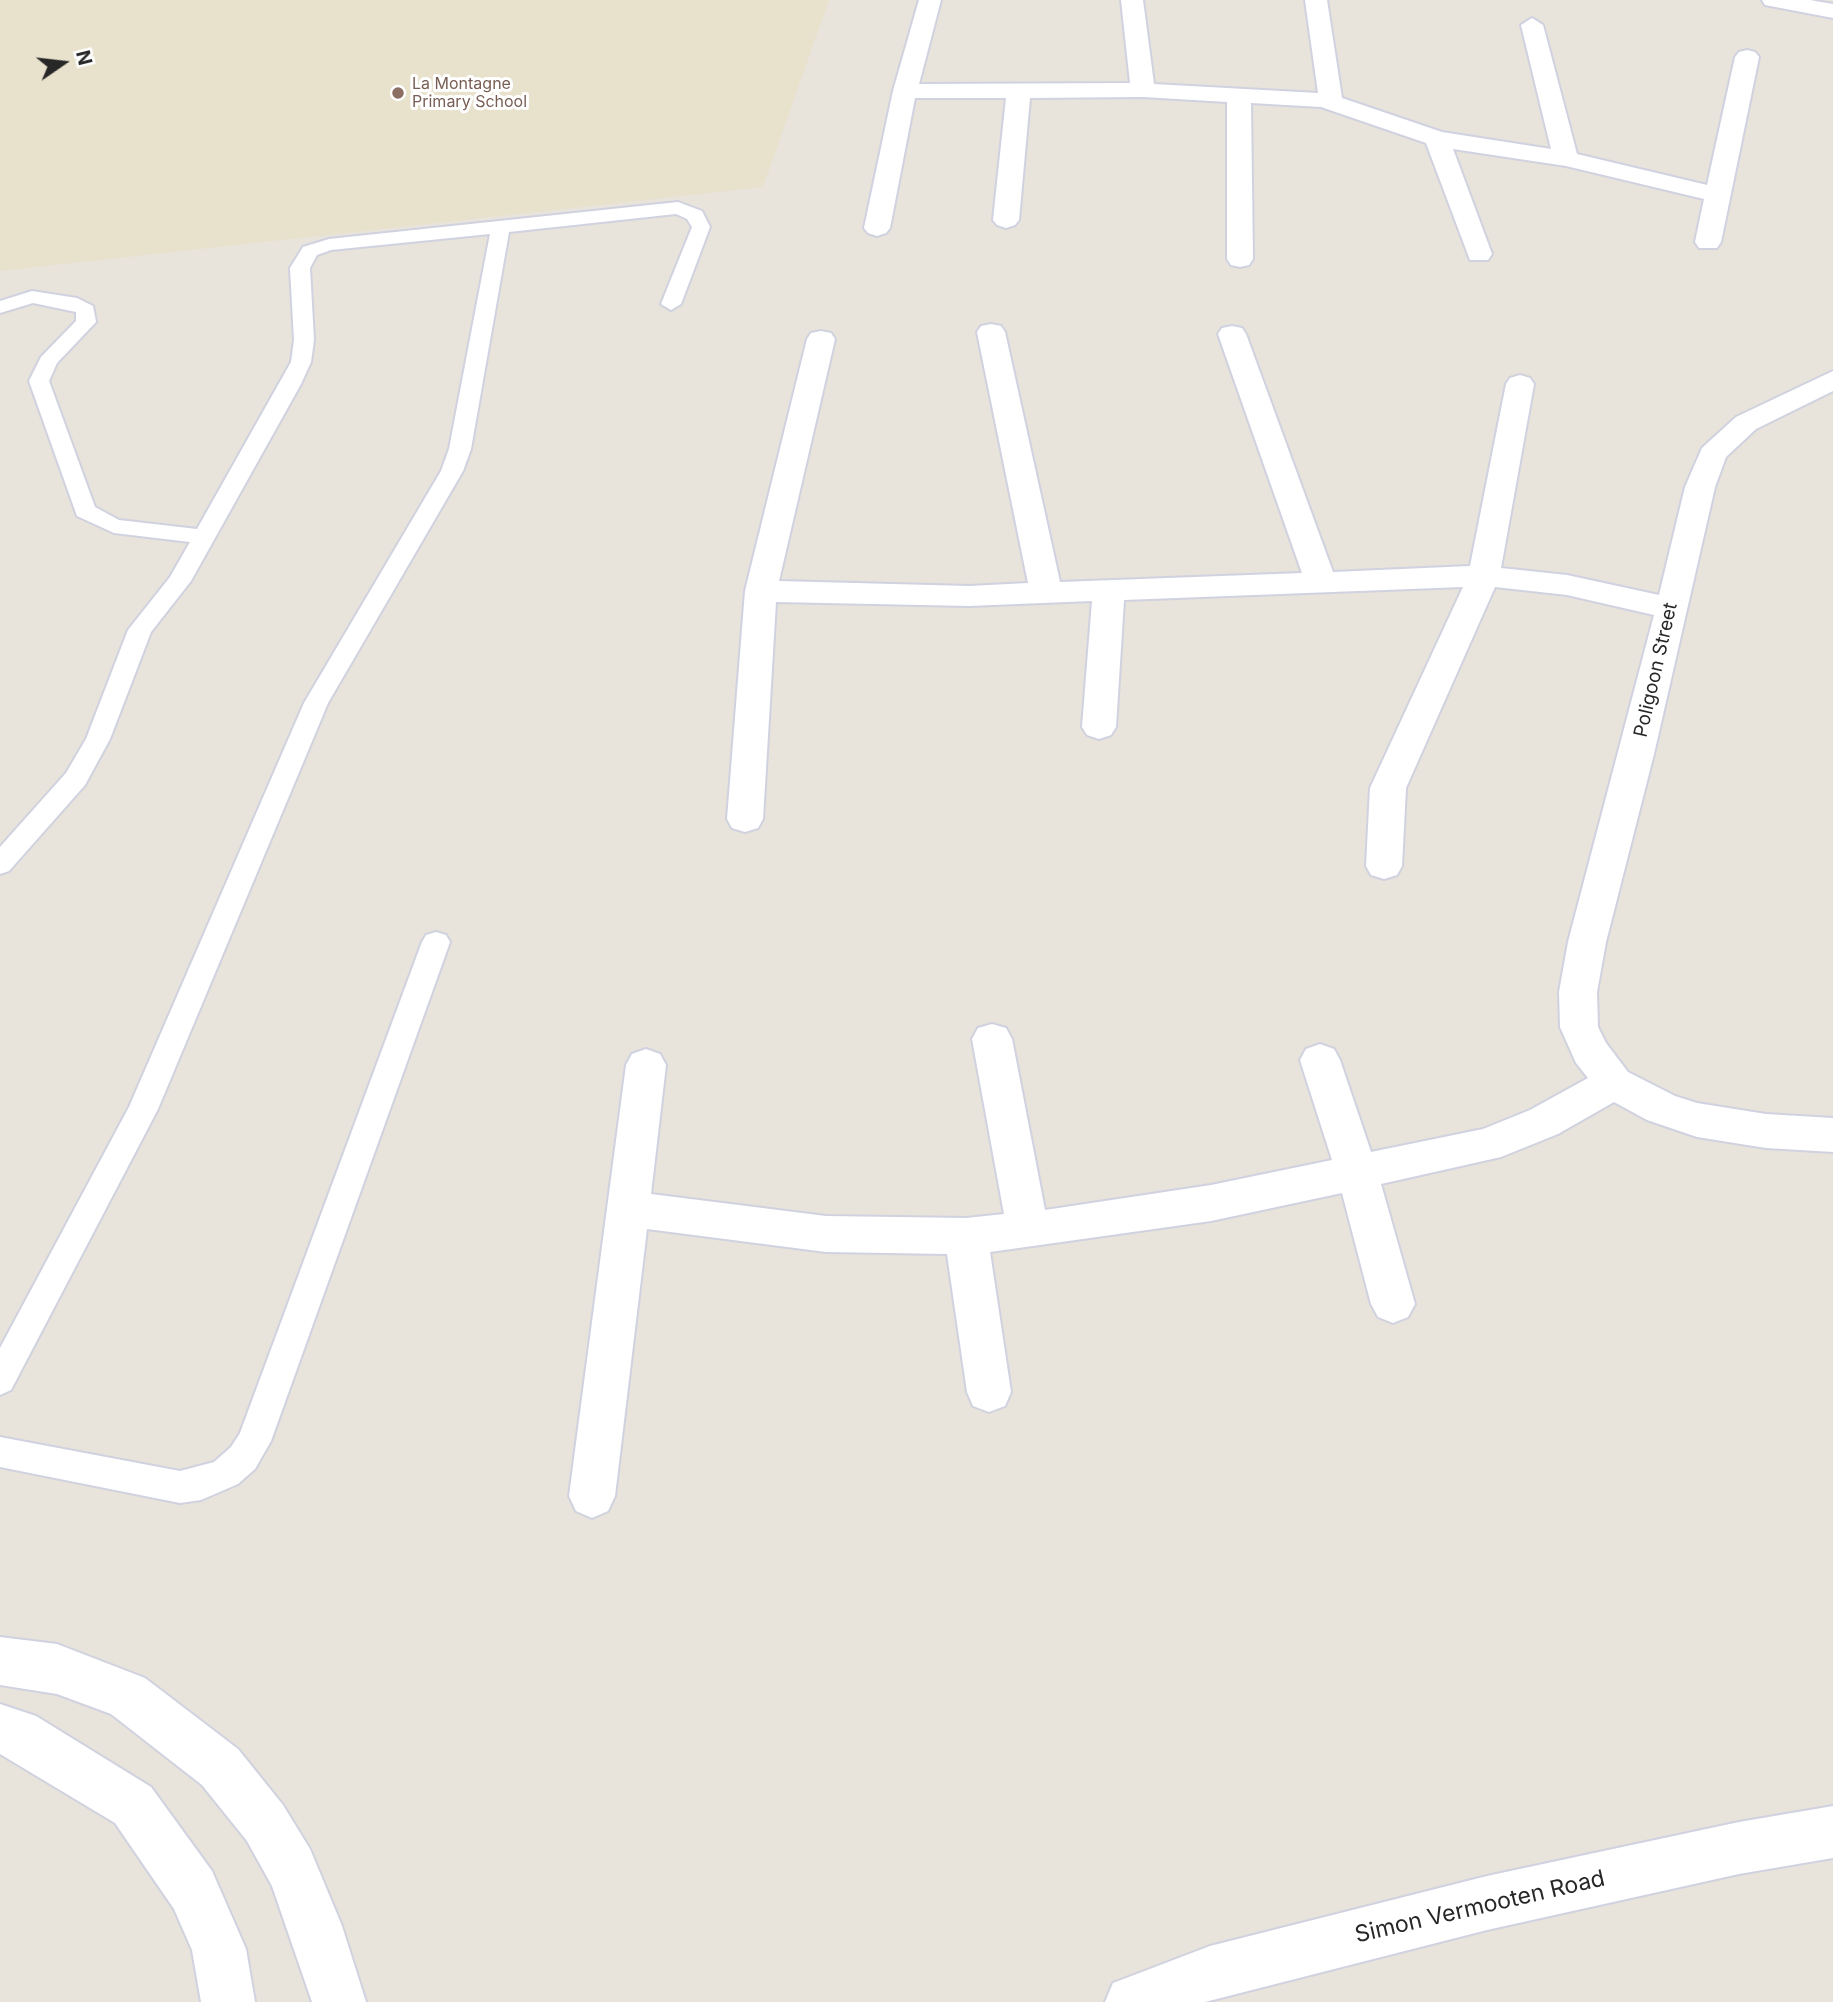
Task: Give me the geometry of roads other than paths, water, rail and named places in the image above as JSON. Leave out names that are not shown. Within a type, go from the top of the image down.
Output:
[{"type":"street","points":[[877,228],[905,91],[930,0]]},
{"type":"street","points":[[1132,0],[1143,90]]},
{"type":"street","points":[[1316,0],[1331,102]]},
{"type":"street","points":[[1773,0],[1827,7]]},
{"type":"street","points":[[1532,25],[1566,159]]},
{"type":"street","points":[[1708,242],[1747,57]]},
{"type":"street","points":[[1006,220],[1020,89]]},
{"type":"street","points":[[905,91],[1143,90],[1331,102],[1437,139],[1566,159],[1718,195]]},
{"type":"street","points":[[1239,96],[1240,259]]},
{"type":"street","points":[[1437,139],[1479,254]]},
{"type":"street","points":[[991,331],[1046,592]]},
{"type":"street","points":[[1232,334],[1321,583]]},
{"type":"street","points":[[745,819],[761,591],[821,339]]},
{"type":"street","name":"Poligoon Street","points":[[1614,1083],[1590,1052],[1579,1027],[1578,992],[1587,942],[1637,754],[1670,608],[1712,454],[1746,423],[1833,380]]},
{"type":"street","points":[[1384,866],[1384,820],[1388,788],[1484,576],[1520,384]]},
{"type":"street","points":[[761,591],[914,596],[1484,576],[1567,585],[1670,608]]},
{"type":"street","points":[[1099,727],[1109,590]]},
{"type":"street","points":[[992,1039],[1028,1230]]},
{"type":"street","points":[[1320,1060],[1357,1173],[1393,1304]]},
{"type":"street","points":[[592,1496],[646,1065]]},
{"type":"street","points":[[630,1209],[826,1234],[967,1236],[1028,1230],[1211,1203],[1487,1145],[1544,1122],[1614,1083],[1661,1108],[1697,1120],[1766,1132],[1833,1135]]},
{"type":"street","points":[[967,1236],[989,1392]]},
{"type":"street","points":[[0,1661],[57,1669],[127,1696],[220,1767],[265,1823],[291,1868],[315,1926],[340,2002]]},
{"type":"street","points":[[0,1729],[18,1734],[133,1805],[193,1889],[219,1949],[228,2002]]},
{"type":"street","name":"Simon Vermooten Road","points":[[1132,2002],[1210,1973],[1488,1903],[1739,1848],[1833,1832]]},
{"type":"lane","points":[[0,864],[76,779],[98,738],[141,630],[167,599],[301,362],[304,316],[300,268],[305,257],[317,248],[329,245],[667,207],[695,215],[701,227],[671,304]]},
{"type":"lane","points":[[0,1380],[143,1109],[316,703],[452,471],[460,449],[501,226]]},
{"type":"lane","points":[[0,307],[32,297],[77,304],[86,310],[86,322],[48,361],[39,381],[85,511],[114,526],[204,537]]},
{"type":"lane","points":[[0,1452],[180,1487],[201,1484],[226,1474],[243,1458],[258,1428],[436,942]]},
{"type":"place","name":"La Montagne Primary School","points":[[398,93]]}]
